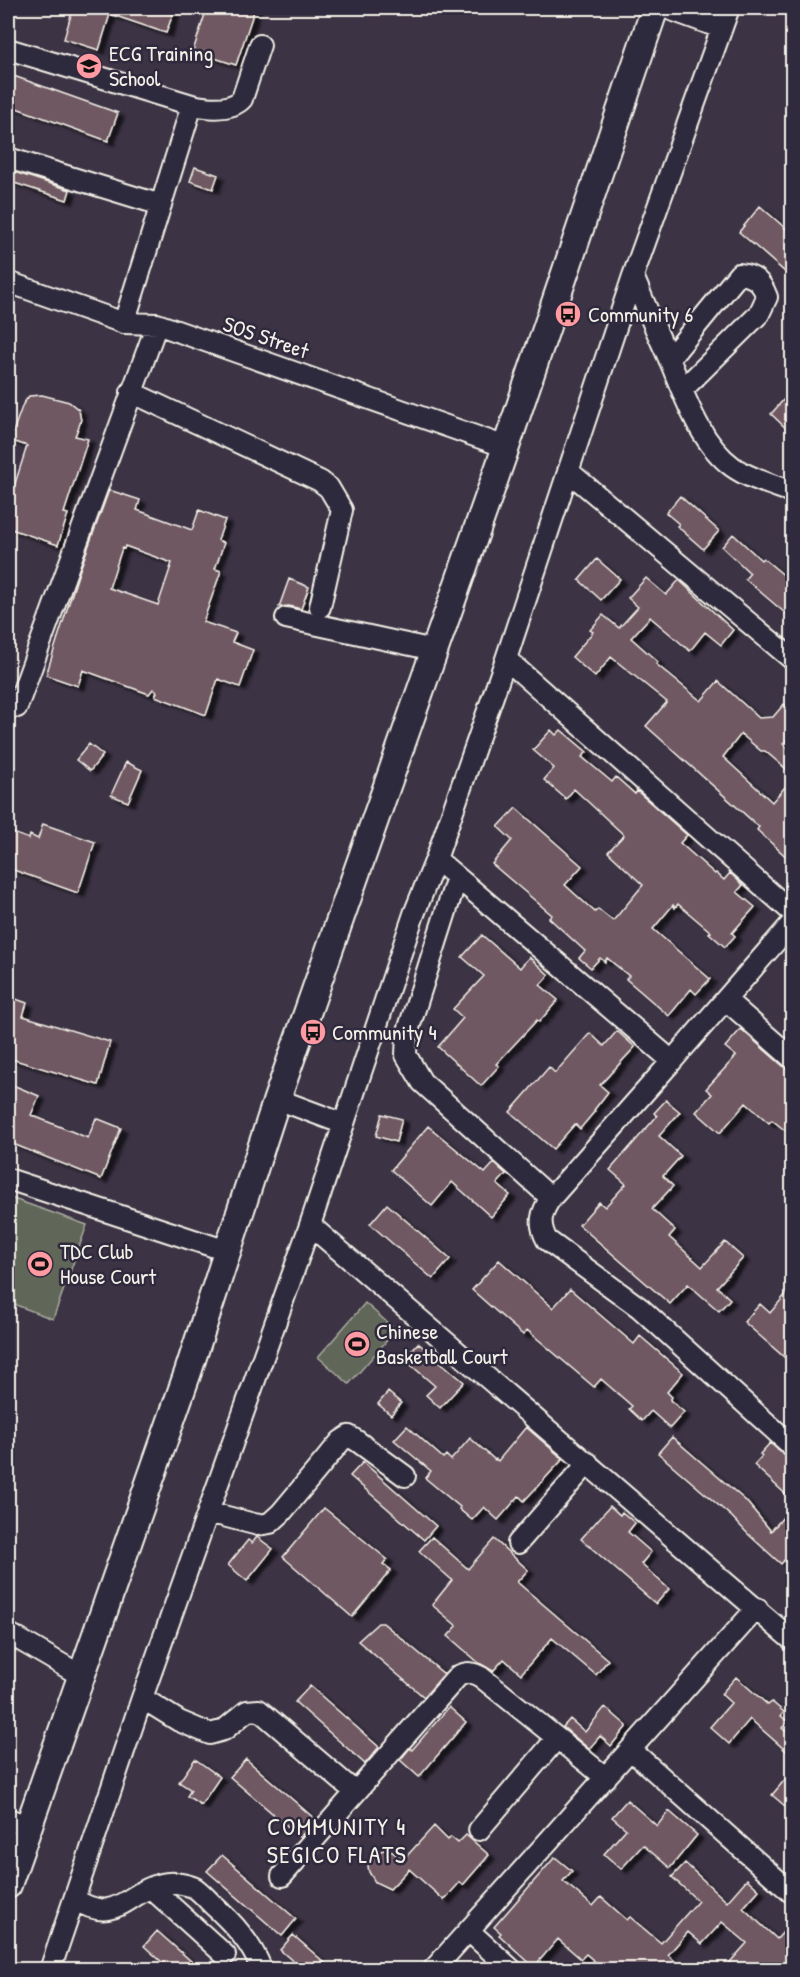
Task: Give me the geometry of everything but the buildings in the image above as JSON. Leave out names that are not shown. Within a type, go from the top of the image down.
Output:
[{"type":"main road","points":[[8,1885],[18,1823],[80,1675],[188,1372],[277,1099],[506,447],[655,8]]},
{"type":"street","points":[[666,8],[721,28]]},
{"type":"street","points":[[50,1970],[142,1698],[310,1225],[414,914],[436,859],[506,659],[633,276],[729,8]]},
{"type":"street","points":[[8,49],[208,108],[236,105],[240,102],[260,45]]},
{"type":"street","points":[[124,323],[192,105]]},
{"type":"street","points":[[8,158],[161,205]]},
{"type":"street","points":[[669,359],[739,274],[748,275],[762,284],[767,297],[759,314],[682,390]]},
{"type":"street","points":[[633,276],[696,421],[720,457],[748,475],[792,492]]},
{"type":"street","name":"SOS Street","points":[[8,282],[124,323],[156,324],[506,447]]},
{"type":"street","points":[[17,707],[156,324]]},
{"type":"street","points":[[132,392],[320,481],[329,488],[342,510],[320,608]]},
{"type":"street","points":[[568,471],[792,659]]},
{"type":"street","points":[[286,618],[434,650]]},
{"type":"street","points":[[506,659],[792,912]]},
{"type":"street","points":[[436,859],[672,1061]]},
{"type":"street","points":[[457,876],[407,1034],[405,1055],[422,1082],[551,1197]]},
{"type":"street","points":[[792,923],[551,1197],[542,1214],[541,1222],[542,1231],[547,1240],[640,1308],[792,1446]]},
{"type":"street","points":[[726,1000],[792,1058]]},
{"type":"street","points":[[277,1099],[344,1124]]},
{"type":"street","points":[[8,1179],[227,1251]]},
{"type":"street","points":[[310,1225],[792,1640]]},
{"type":"street","points":[[208,1512],[258,1525],[270,1523],[341,1441],[348,1436],[405,1476]]},
{"type":"street","points":[[518,1543],[588,1463]]},
{"type":"street","points":[[433,1970],[757,1608]]},
{"type":"street","points":[[8,1633],[80,1675]]},
{"type":"street","points":[[282,1876],[458,1676],[465,1673],[474,1673],[481,1677],[606,1778]]},
{"type":"street","points":[[142,1698],[180,1721],[210,1734],[225,1730],[247,1711],[259,1710],[355,1792]]},
{"type":"street","points":[[479,1830],[557,1738]]},
{"type":"street","points":[[631,1750],[792,1893]]},
{"type":"street","points":[[74,1899],[85,1906],[99,1910],[115,1909],[151,1887],[170,1882],[194,1888],[236,1926],[251,1947],[262,1970]]},
{"type":"street","points":[[151,1887],[225,1955]]},
{"type":"street","points":[[469,1930],[512,1970]]},
{"type":"green space","name":"TDC Club House Court","points":[[8,1197],[87,1225],[53,1319],[8,1302]]},
{"type":"green space","name":"Chinese Basketball Court","points":[[365,1303],[396,1330],[349,1384],[318,1357]]},
{"type":"place","name":"ECG Training School","points":[[89,66]]},
{"type":"place","name":"Community 6","points":[[568,314]]},
{"type":"place","name":"Community 4","points":[[313,1032]]},
{"type":"place","name":"TDC Club House Court","points":[[40,1264]]},
{"type":"place","name":"Chinese Basketball Court","points":[[357,1344]]},
{"type":"district","name":"COMMUNITY 4 SEGICO FLATS","points":[[337,1840]]}]
